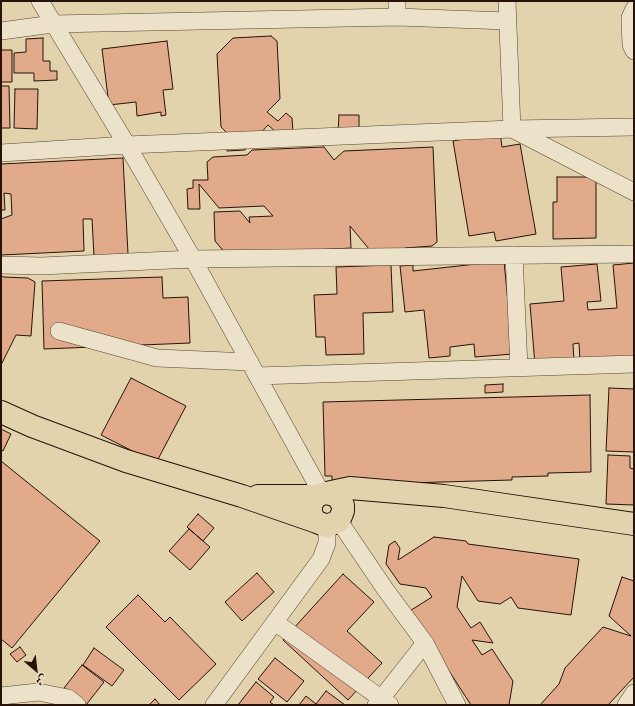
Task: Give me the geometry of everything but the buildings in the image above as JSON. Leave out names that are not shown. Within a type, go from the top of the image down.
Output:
[{"type":"main road","points":[[1,412],[32,426],[126,461],[242,496],[332,520]]},
{"type":"main road","points":[[397,492],[332,520],[313,518],[311,512],[311,506],[322,494],[350,488],[397,492],[444,496],[634,524]]},
{"type":"main road","points":[[242,496],[322,494],[337,496],[343,505],[332,520]]},
{"type":"street","points":[[40,1],[127,145],[193,259],[322,494]]},
{"type":"street","points":[[507,1],[512,129]]},
{"type":"street","points":[[1,31],[53,24],[397,9],[507,21]]},
{"type":"street","points":[[634,9],[630,18],[631,45],[634,51]]},
{"type":"street","points":[[1,153],[127,145],[512,129],[634,127]]},
{"type":"street","points":[[512,129],[634,192]]},
{"type":"street","points":[[1,265],[41,266],[193,259],[634,254]]},
{"type":"street","points":[[514,255],[519,368]]},
{"type":"street","points":[[59,331],[157,358],[254,369],[519,368],[634,364]]},
{"type":"street","points":[[214,705],[321,559],[327,543],[332,520]]},
{"type":"street","points":[[332,520],[425,643],[457,705]]},
{"type":"street","points":[[275,622],[383,703],[425,643]]},
{"type":"street","points":[[1,696],[38,692],[68,698],[77,705]]},
{"type":"street","points":[[626,705],[634,693]]}]
